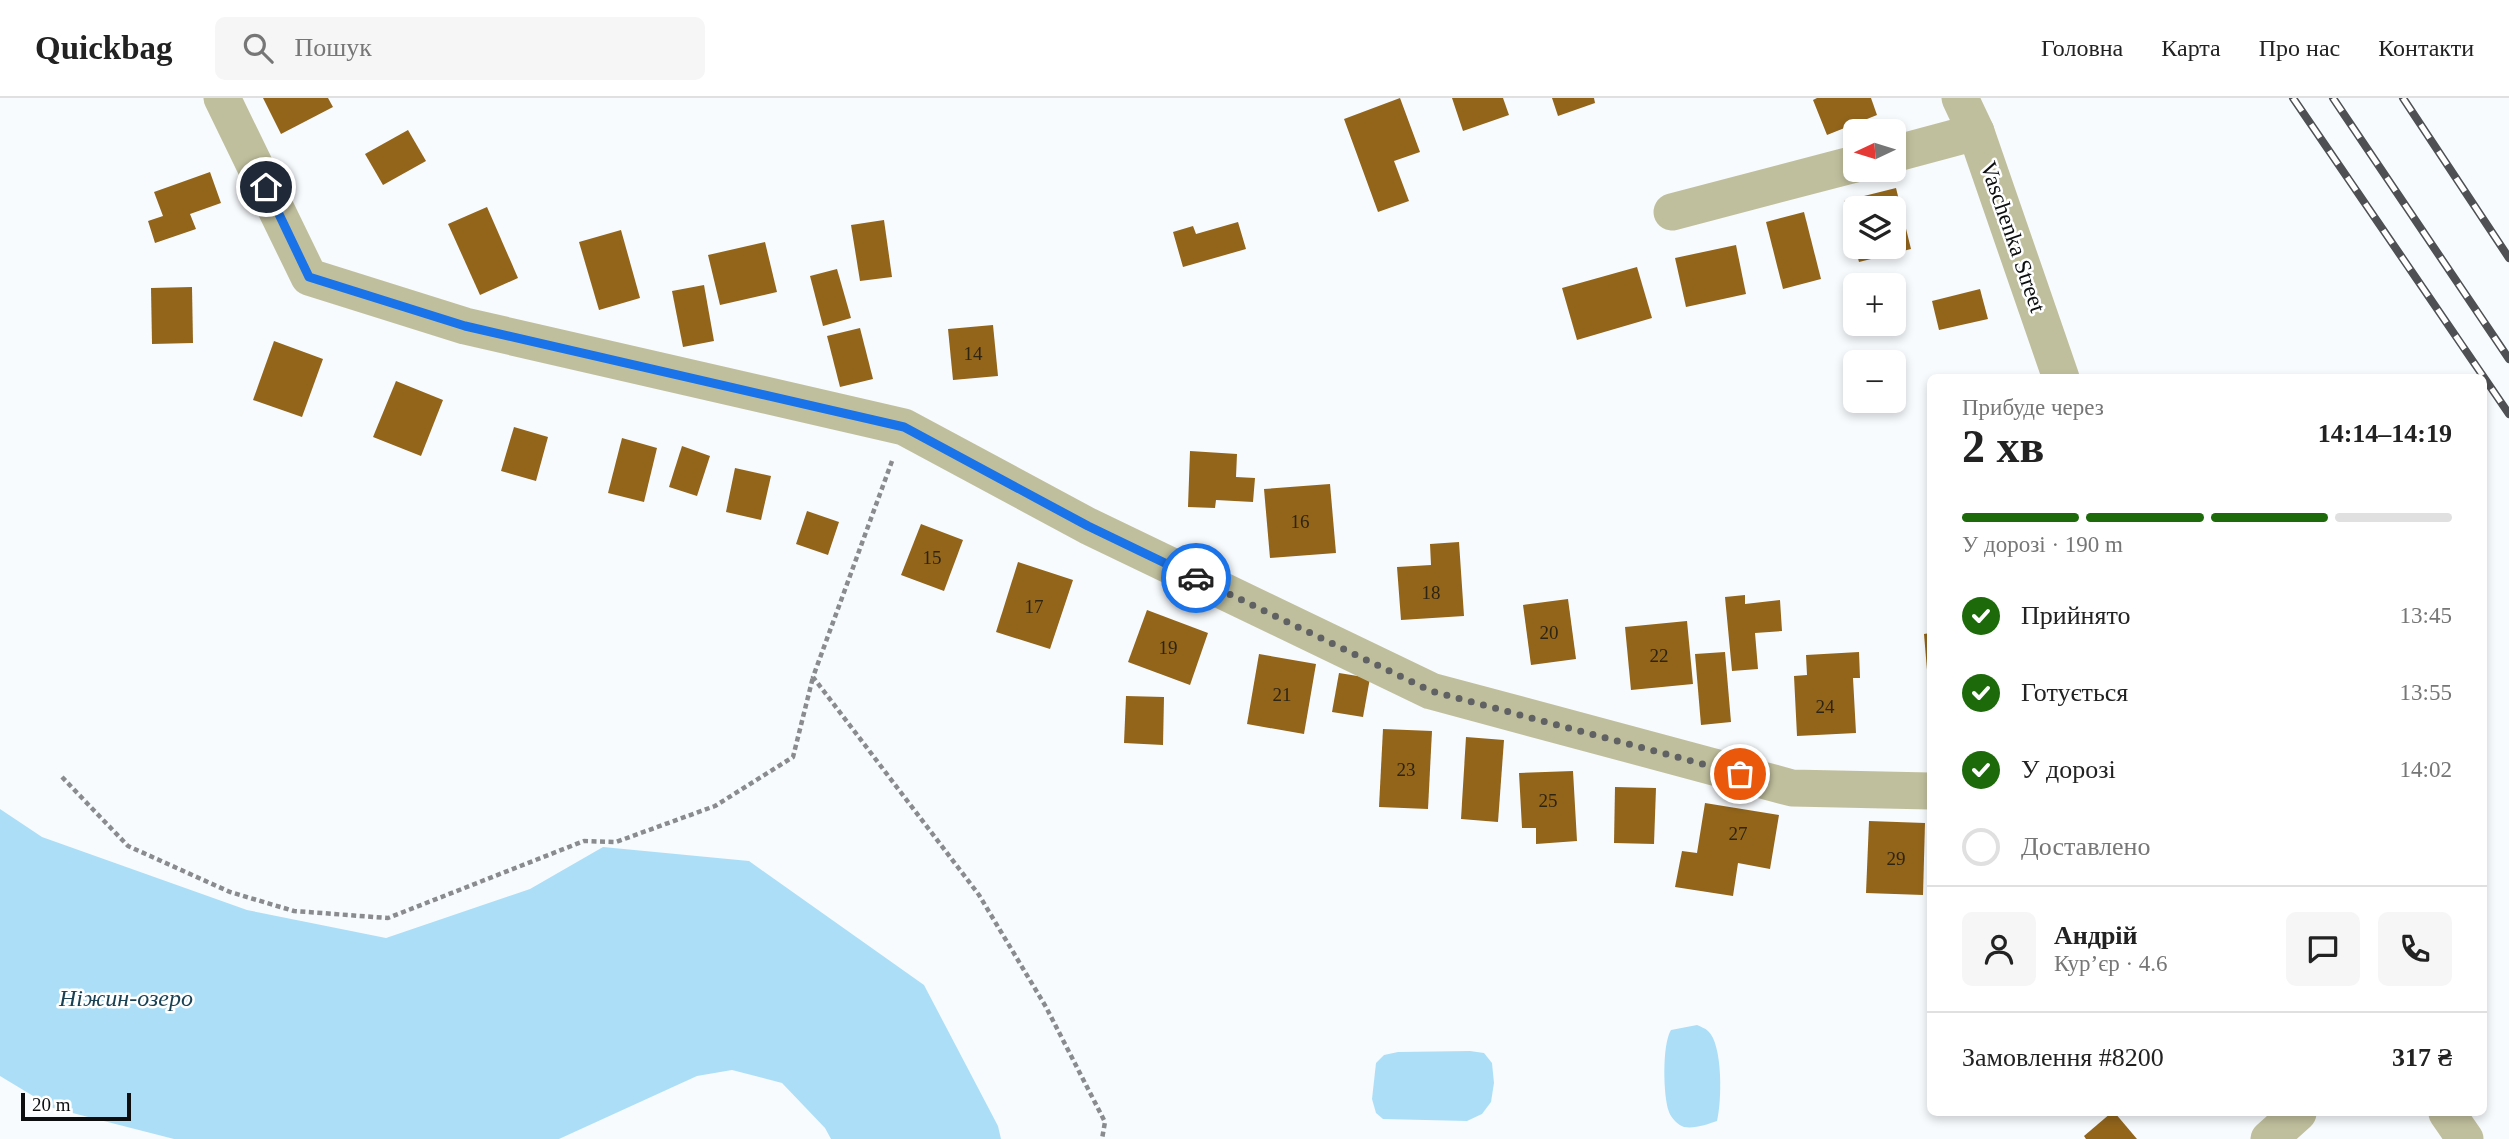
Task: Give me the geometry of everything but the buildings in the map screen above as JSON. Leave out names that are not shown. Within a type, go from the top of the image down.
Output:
[{"type":"street","points":[[222,98],[309,277],[465,326],[904,427],[1088,526],[1431,691],[1791,788],[1927,791]]},
{"type":"street","name":"Vaschenka Street","points":[[1960,98],[1976,132],[2060,374]]},
{"type":"street","points":[[1906,151],[1976,132]]},
{"type":"street","points":[[1672,212],[1843,167]]},
{"type":"street","points":[[2269,1139],[2295,1116]]},
{"type":"street","points":[[2449,1116],[2465,1139]]},
{"type":"path","points":[[62,777],[128,846],[230,892],[293,911],[388,918],[584,841],[616,842],[715,806],[793,757],[813,677],[904,427]]},
{"type":"path","points":[[813,677],[979,895],[1046,1007],[1105,1122],[1102,1139]]},
{"type":"water","name":"Ніжин-озеро","points":[[0,809],[42,837],[247,910],[386,938],[530,889],[603,847],[749,861],[924,985],[998,1126],[1001,1139],[831,1139],[825,1128],[782,1083],[732,1070],[697,1076],[559,1139],[174,1139],[53,1108],[0,1076]]},
{"type":"water","points":[[1697,1025],[1708,1031],[1716,1048],[1720,1074],[1719,1112],[1717,1121],[1697,1127],[1684,1127],[1673,1119],[1667,1104],[1664,1070],[1666,1046],[1671,1030]]},
{"type":"water","points":[[1398,1052],[1484,1053],[1492,1063],[1494,1083],[1491,1102],[1482,1114],[1467,1121],[1383,1119],[1376,1113],[1372,1099],[1376,1063],[1384,1055]]},
{"type":"railway","points":[[2293,98],[2482,374]]},
{"type":"railway","points":[[2333,98],[2509,359]]},
{"type":"railway","points":[[2403,98],[2509,258]]},
{"type":"railway","points":[[2487,382],[2509,414]]},
{"type":"way so far","points":[[1196,578],[1431,691],[1740,774]]},
{"type":"route","points":[[266,187],[309,277],[465,326],[904,427],[1088,526],[1196,578]]}]
